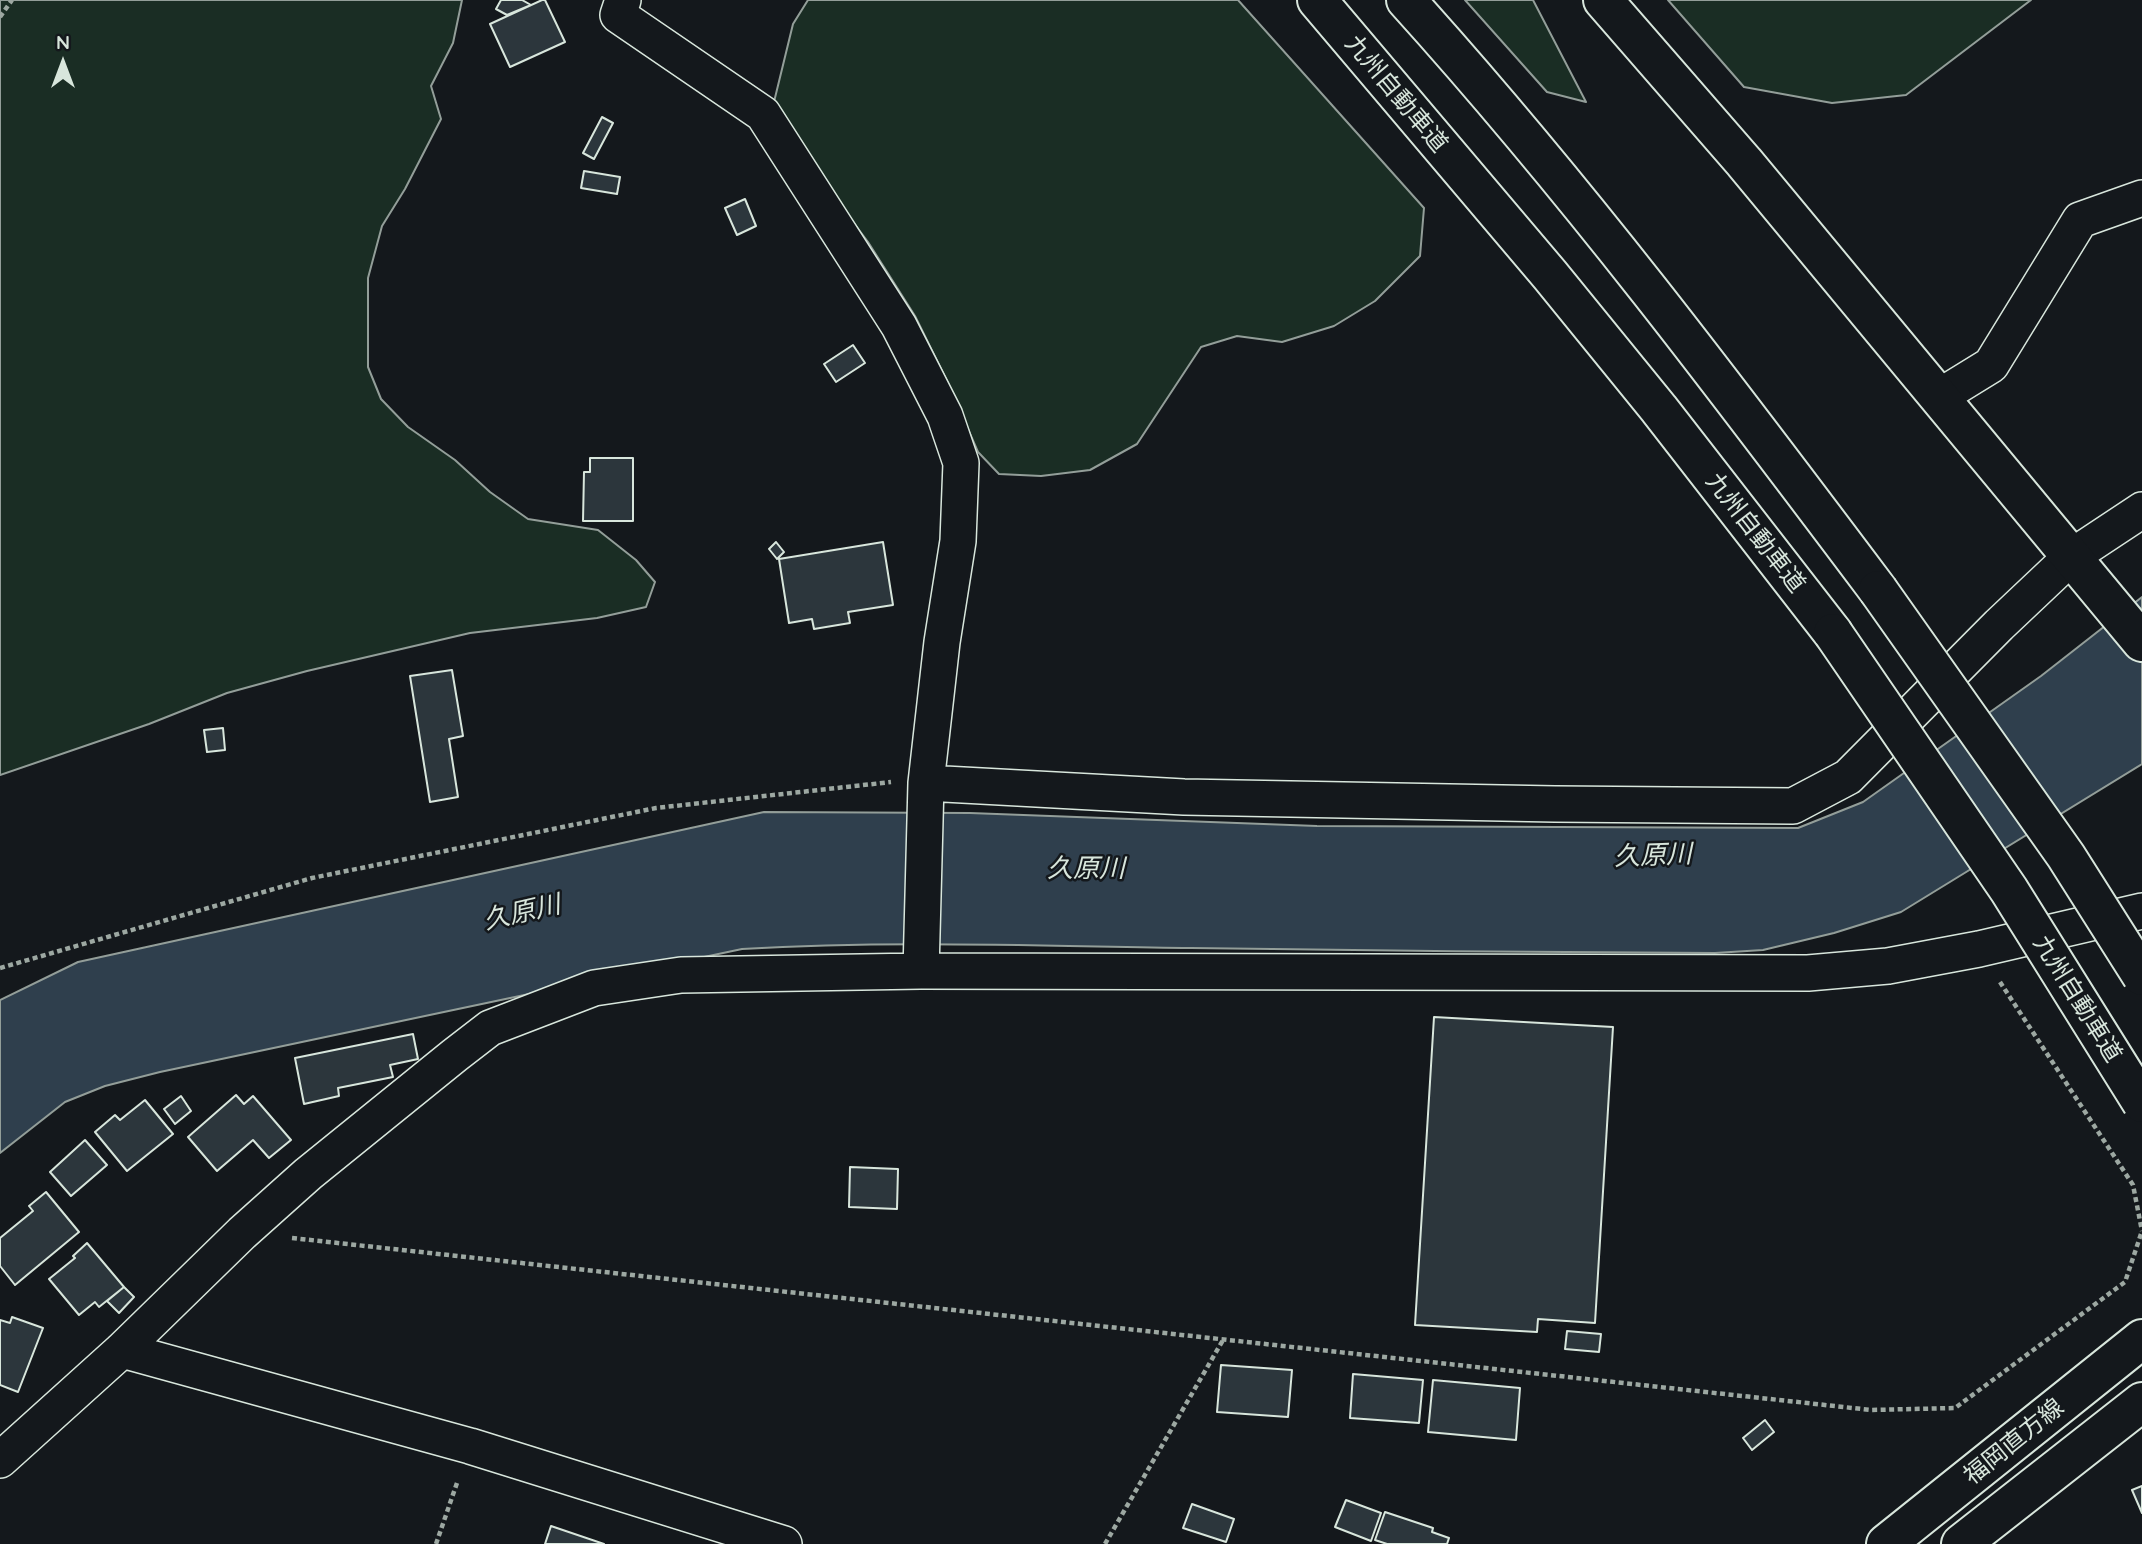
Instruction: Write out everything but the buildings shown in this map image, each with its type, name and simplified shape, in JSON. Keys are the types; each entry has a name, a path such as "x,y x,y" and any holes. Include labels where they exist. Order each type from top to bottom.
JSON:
{"main road":[{"name":"九州自動車道","path":"1317,0 1634,378 1833,633 2009,890 2142,1103"},
{"path":"1406,0 1473,74 1703,356 1878,590 2066,856 2142,976"},
{"path":"1603,0 1744,162 2142,642"},
{"name":"福岡直方線","path":"1886,1544 2142,1339"},
{"name":"福岡直方線","path":"1961,1544 2142,1402"}],"street":[{"path":"623,0 618,15 763,114 899,326 945,416 961,463 958,541 942,642 926,783 923,956"},
{"path":"1939,397 1991,365 2080,220 2142,198"},
{"path":"926,783 1184,797 1793,806 1848,777 1999,625 2071,557 2142,510"},
{"path":"0,1460 122,1350 242,1233 308,1174 455,1055 490,1028 594,988 681,975 923,956 1808,973 1888,966 1979,950 2142,911"},
{"path":"122,1350 470,1446 784,1544"}],"path":[{"path":"0,17 12,0"},
{"path":"0,968 312,878 656,808 879,781 926,783"},
{"path":"242,1233 1871,1410 1955,1408 2125,1282 2142,1231 2133,1185 1979,950"},
{"path":"1105,1544 1223,1340"},
{"path":"436,1544 470,1446"}],"green space":[{"path":"0,0 462,0 453,43 431,86 441,119 405,189 382,226 368,278 368,367 381,399 408,427 455,460 490,492 528,519 598,530 636,560 655,582 646,607 597,618 470,633 307,671 227,693 149,724 0,775"},
{"path":"808,0 1238,0 1424,208 1420,256 1375,301 1334,326 1282,342 1237,336 1201,347 1137,444 1090,470 1041,476 999,474 978,452 915,316 868,242 800,151 773,106 793,24"},
{"path":"1465,0 1533,0 1586,102 1547,92"},
{"path":"1668,0 2031,0 1906,95 1832,103 1744,87"}],"water":[{"name":"久原川","path":"2142,597 2142,764 1901,912 1834,933 1763,950 1715,953 966,944 742,949 160,1072 105,1086 65,1102 0,1153 0,1000 78,962 764,812 970,813 1317,826 1798,828 1863,802 2041,676"}]}
